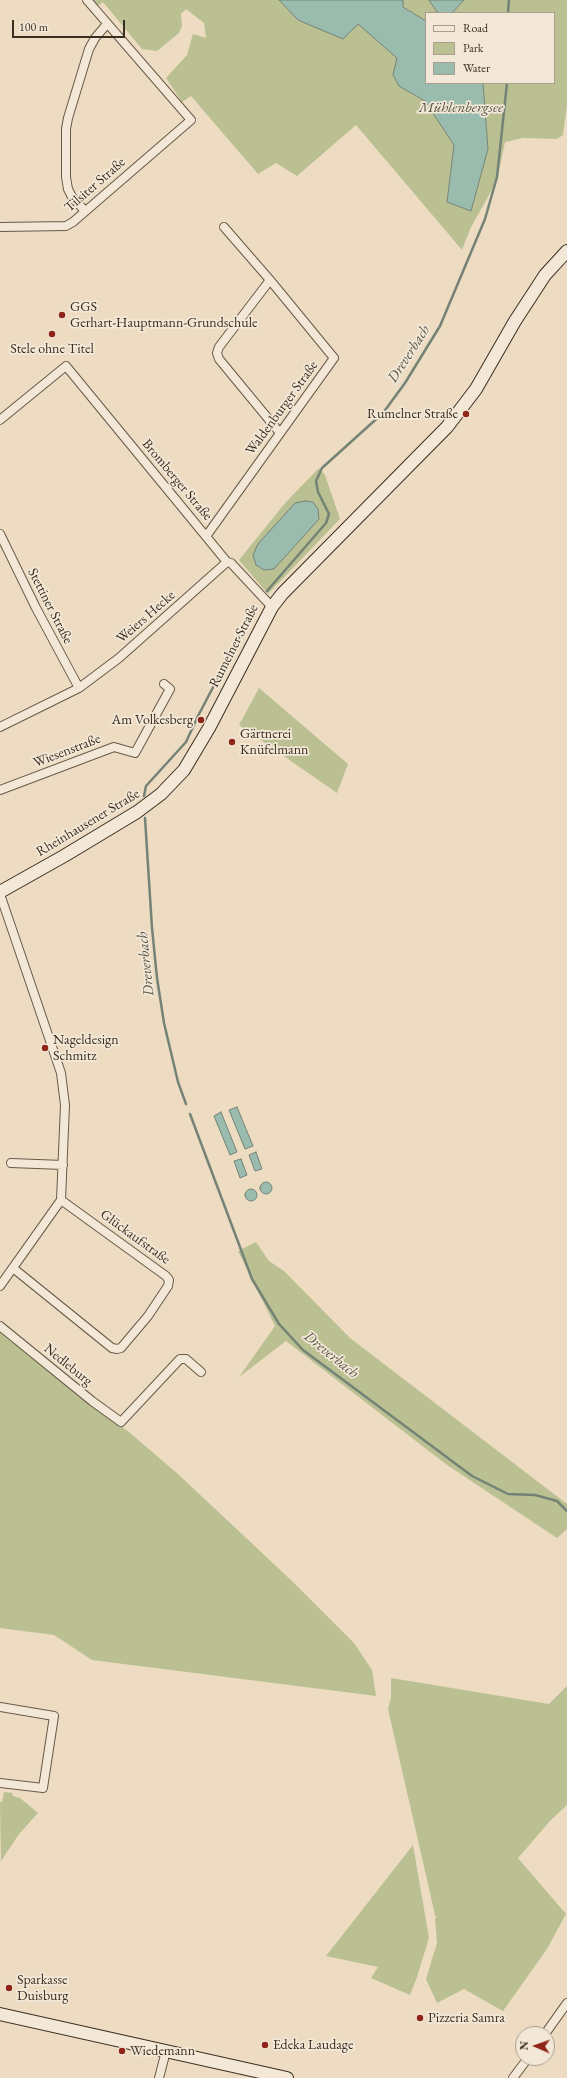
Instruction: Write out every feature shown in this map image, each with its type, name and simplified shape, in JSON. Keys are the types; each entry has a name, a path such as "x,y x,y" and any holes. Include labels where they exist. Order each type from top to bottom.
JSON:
{"street":[{"path":"85,211 72,197 68,189 66,177 66,129 89,49 95,38 107,24 87,0"},
{"name":"Tilsiter Straße","path":"0,227 66,226 191,120 107,24"},
{"name":"Waldenburger Straße","path":"206,535 334,358 224,227"},
{"name":"Rumelner Straße","path":"184,770 209,728 272,607 282,594 447,427 476,389 515,321 544,275 567,251"},
{"path":"270,280 219,347 217,353 219,359 280,432"},
{"name":"Bromberger Straße","path":"0,420 66,366 227,562 231,563 272,607"},
{"name":"Stettiner Straße","path":"0,534 36,608 79,688"},
{"name":"Weiers Hecke","path":"0,727 79,688 119,658 227,562"},
{"name":"Wiesenstraße","path":"0,790 114,747 135,753 170,689 164,684"},
{"name":"Rheinhausener Straße","path":"0,893 137,812 161,794 184,770"},
{"path":"0,893 61,1073 65,1105 61,1200 0,1286"},
{"path":"11,1164 63,1165"},
{"name":"Glückaufstraße","path":"13,1268 112,1348 121,1348 148,1316 168,1286 169,1280 166,1276 61,1200"},
{"name":"Nedleburg","path":"0,1326 92,1401 121,1422 180,1358 186,1359 201,1372"},
{"path":"0,1707 54,1716 43,1788 0,1783"},
{"path":"551,2026 567,2003"},
{"path":"0,2014 287,2078"},
{"path":"159,2078 166,2051"},
{"path":"514,2078 522,2066"}],"green space":[{"path":"90,0 279,0 298,20 358,24 398,58 393,75 399,86 425,101 454,145 447,202 471,211 488,149 483,84 555,84 555,12 453,12 464,0 567,0 567,105 563,135 557,139 523,138 505,142 497,181 471,227 462,250 356,125 297,176 276,163 258,174 191,96 182,102 166,78 187,55 193,34 206,38 204,23 186,9 181,14 182,26 179,33 157,51 142,49 103,2 96,7"},
{"path":"403,0 429,0 437,12 425,12 425,20 403,7"},
{"path":"319,468 325,475 340,519 268,594 239,560 286,502"},
{"path":"259,688 348,764 337,793 239,725"},
{"path":"256,1242 269,1261 284,1271 350,1338 567,1504 567,1529 557,1538 447,1465 286,1341 239,1377 275,1326 238,1251"},
{"path":"0,1330 82,1399 129,1432 178,1474 293,1582 354,1643 372,1670 376,1696 92,1660 54,1635 0,1628"},
{"path":"391,1678 549,1704 567,1686 567,1805 550,1821 518,1858 566,1914 547,1949 503,2011 464,1989 437,2003 426,1979 437,1943 435,1918 437,1917 435,1915 388,1709 391,1698"},
{"path":"4,1792 12,1793 13,1796 19,1797 38,1813 19,1834 1,1861 0,1802 2,1802"},
{"path":"413,1845 429,1938 410,1995 371,1978 378,1967 326,1956"}],"water":[{"name":"Mühlenbergsee","path":"279,0 403,0 403,7 425,20 425,84 483,84 488,149 471,211 447,202 454,145 425,101 399,86 393,75 397,58 358,24 343,39 298,20"},
{"path":"429,0 464,0 453,12 437,12"},
{"path":"305,501 313,502 318,509 319,519 274,569 264,570 256,565 253,555 258,544 295,503"},
{"path":"237,1107 253,1146 245,1149 229,1110"},
{"path":"221,1112 237,1152 230,1155 214,1116"},
{"path":"256,1152 262,1169 255,1171 249,1155"},
{"path":"241,1159 247,1175 240,1178 234,1161"},
{"path":"264,1182 268,1182 272,1188 268,1194 264,1194 260,1190 260,1186"},
{"path":"249,1189 253,1189 257,1195 253,1201 249,1201 245,1197 245,1193"}],"waterway":[{"name":"Dreverbach","path":"508,12 509,0"},
{"name":"Dreverbach","path":"267,591 326,523 329,514 318,492 316,481 322,468 383,413 405,383 440,326 485,219 497,177 507,84"},
{"name":"Dreverbach","path":"144,796 146,786 186,742 254,609"},
{"name":"Dreverbach","path":"145,818 152,928 157,978 164,1023 178,1082 186,1104"},
{"name":"Dreverbach","path":"190,1114 252,1279 279,1324 303,1350 472,1476 508,1494 535,1495 557,1501 567,1511"}],"place":[{"name":"GGS Gerhart-Hauptmann-Grundschule","path":"62,315"},
{"name":"Stele ohne Titel","path":"52,334"},
{"name":"Rumelner Straße","path":"466,414"},
{"name":"Am Volkesberg","path":"201,720"},
{"name":"Gärtnerei Knüfelmann","path":"232,742"},
{"name":"Nageldesign Schmitz","path":"45,1048"},
{"name":"Sparkasse Duisburg","path":"9,1988"},
{"name":"Pizzeria Samra","path":"420,2018"},
{"name":"Edeka Laudage","path":"265,2045"},
{"name":"Wiedemann","path":"122,2051"}]}
